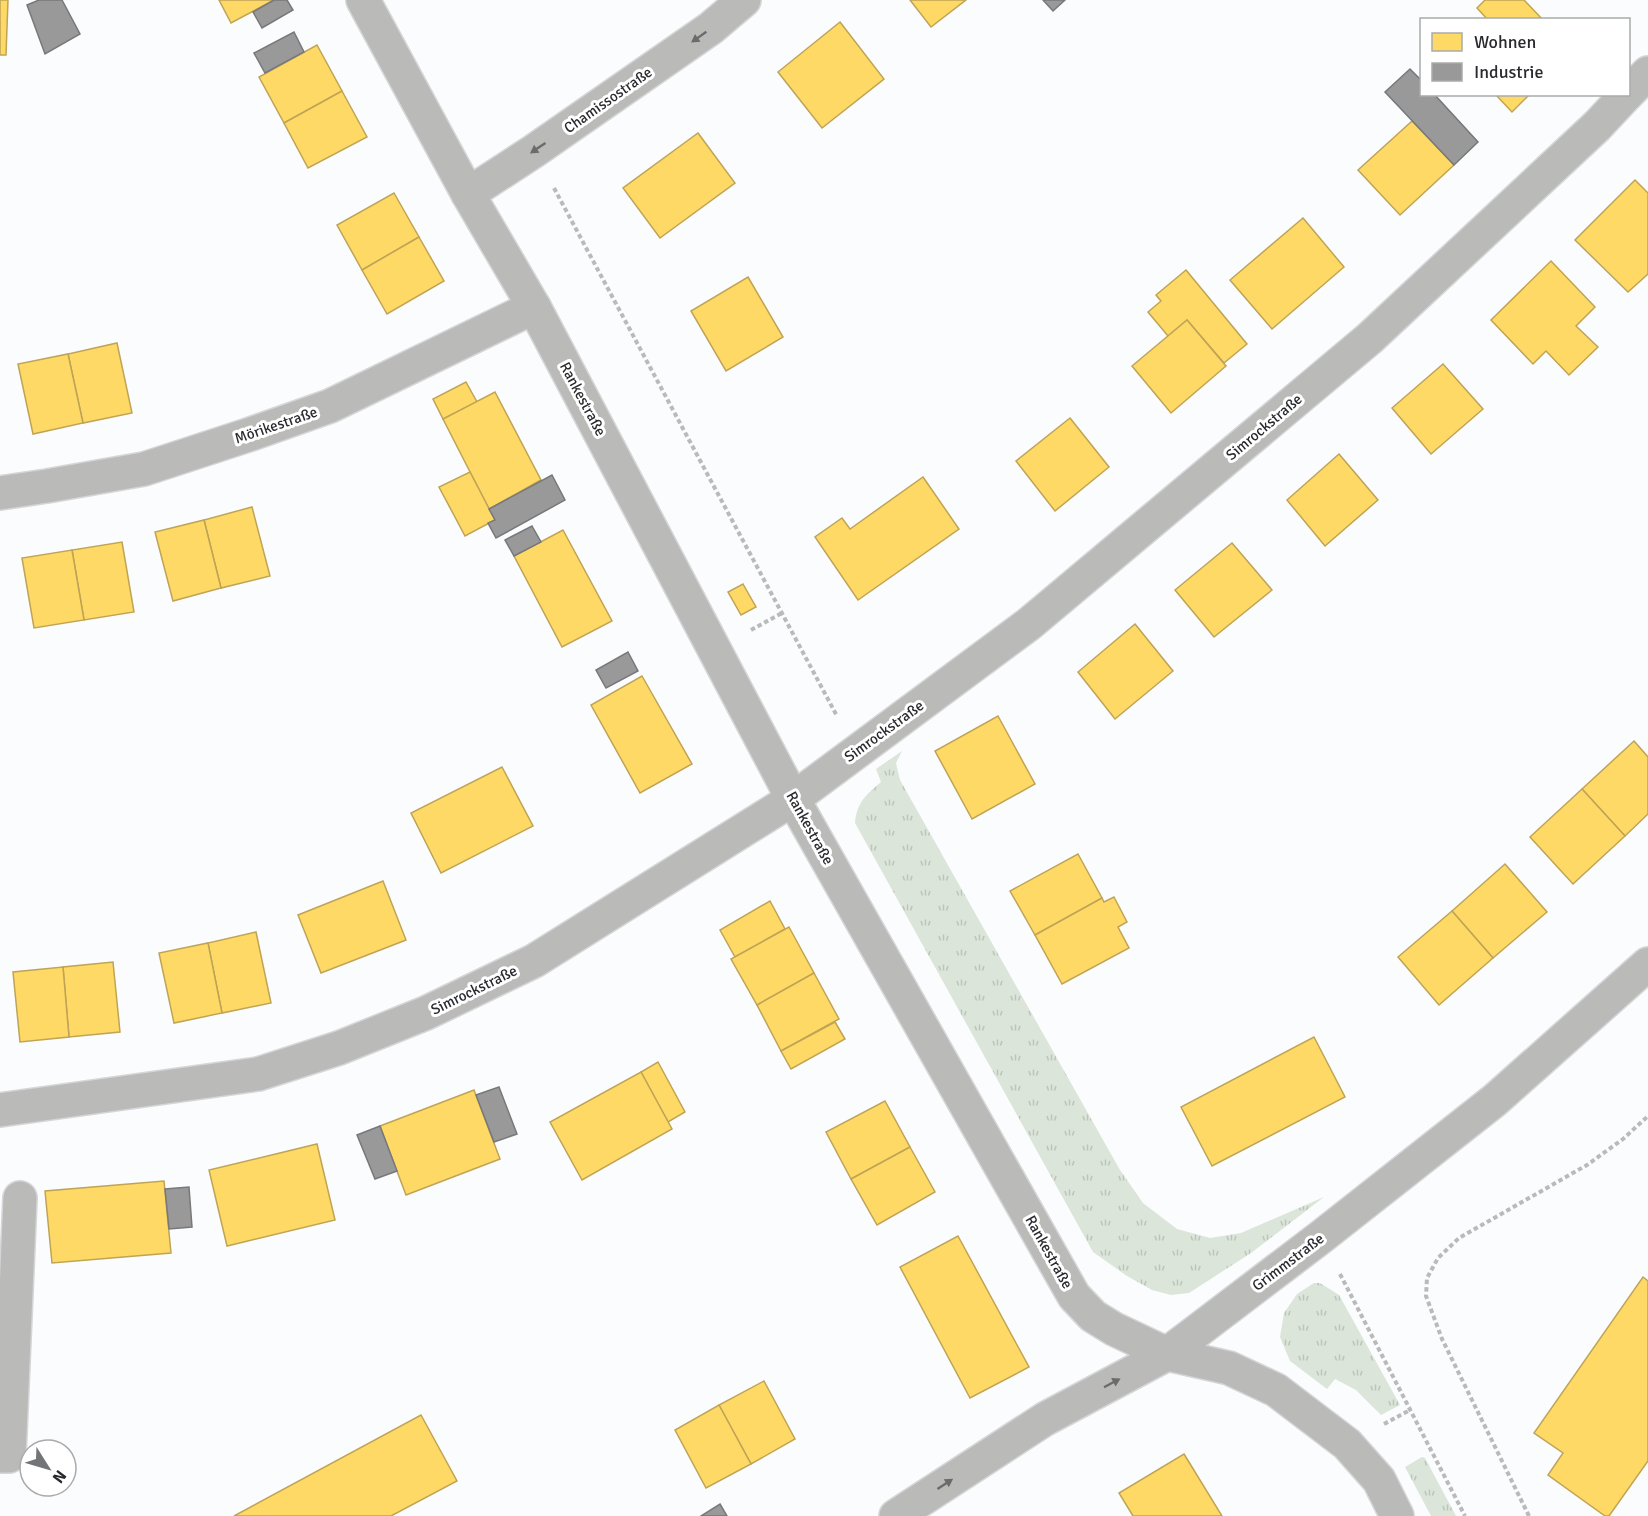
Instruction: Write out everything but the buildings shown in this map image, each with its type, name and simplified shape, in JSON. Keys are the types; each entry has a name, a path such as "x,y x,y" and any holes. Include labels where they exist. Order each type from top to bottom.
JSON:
{"street":[{"name":"Rankestraße","path":"363,0 468,194 534,307 793,799 1074,1296 1100,1321 1167,1354 1229,1368 1276,1390 1347,1444 1379,1480 1397,1516"},
{"name":"Chamissostraße","path":"468,194 711,28 744,0"},
{"name":"Simrockstraße","path":"1630,92 1648,73"},
{"name":"Simrockstraße","path":"0,1110 258,1074 339,1048 426,1013 534,961 793,799 1029,624 1370,338 1626,96"},
{"name":"Mörikestraße","path":"0,493 144,469 248,435 330,406 534,307"},
{"name":"Grimmstraße","path":"896,1516 1045,1419 1167,1354 1495,1100 1648,964"},
{"path":"0,1456 9,1456 20,1198"}],"path":[{"path":"534,151 856,752"},
{"path":"1529,1516 1442,1339 1426,1296 1427,1278 1438,1258 1459,1238 1587,1165 1623,1139 1648,1116"},
{"path":"1321,1237 1465,1516"}],"green space":[{"path":"902,751 896,763 900,780 1120,1170 1143,1203 1177,1229 1210,1238 1241,1233 1324,1197 1251,1253 1189,1293 1171,1295 1152,1290 1093,1252 855,823 863,800 881,782 876,769"},
{"path":"1314,1283 1320,1283 1339,1295 1400,1405 1381,1415 1356,1390 1335,1379 1327,1389 1290,1361 1280,1337 1284,1313 1297,1294"},
{"path":"1422,1457 1425,1458 1456,1516 1431,1516 1405,1467"}]}
